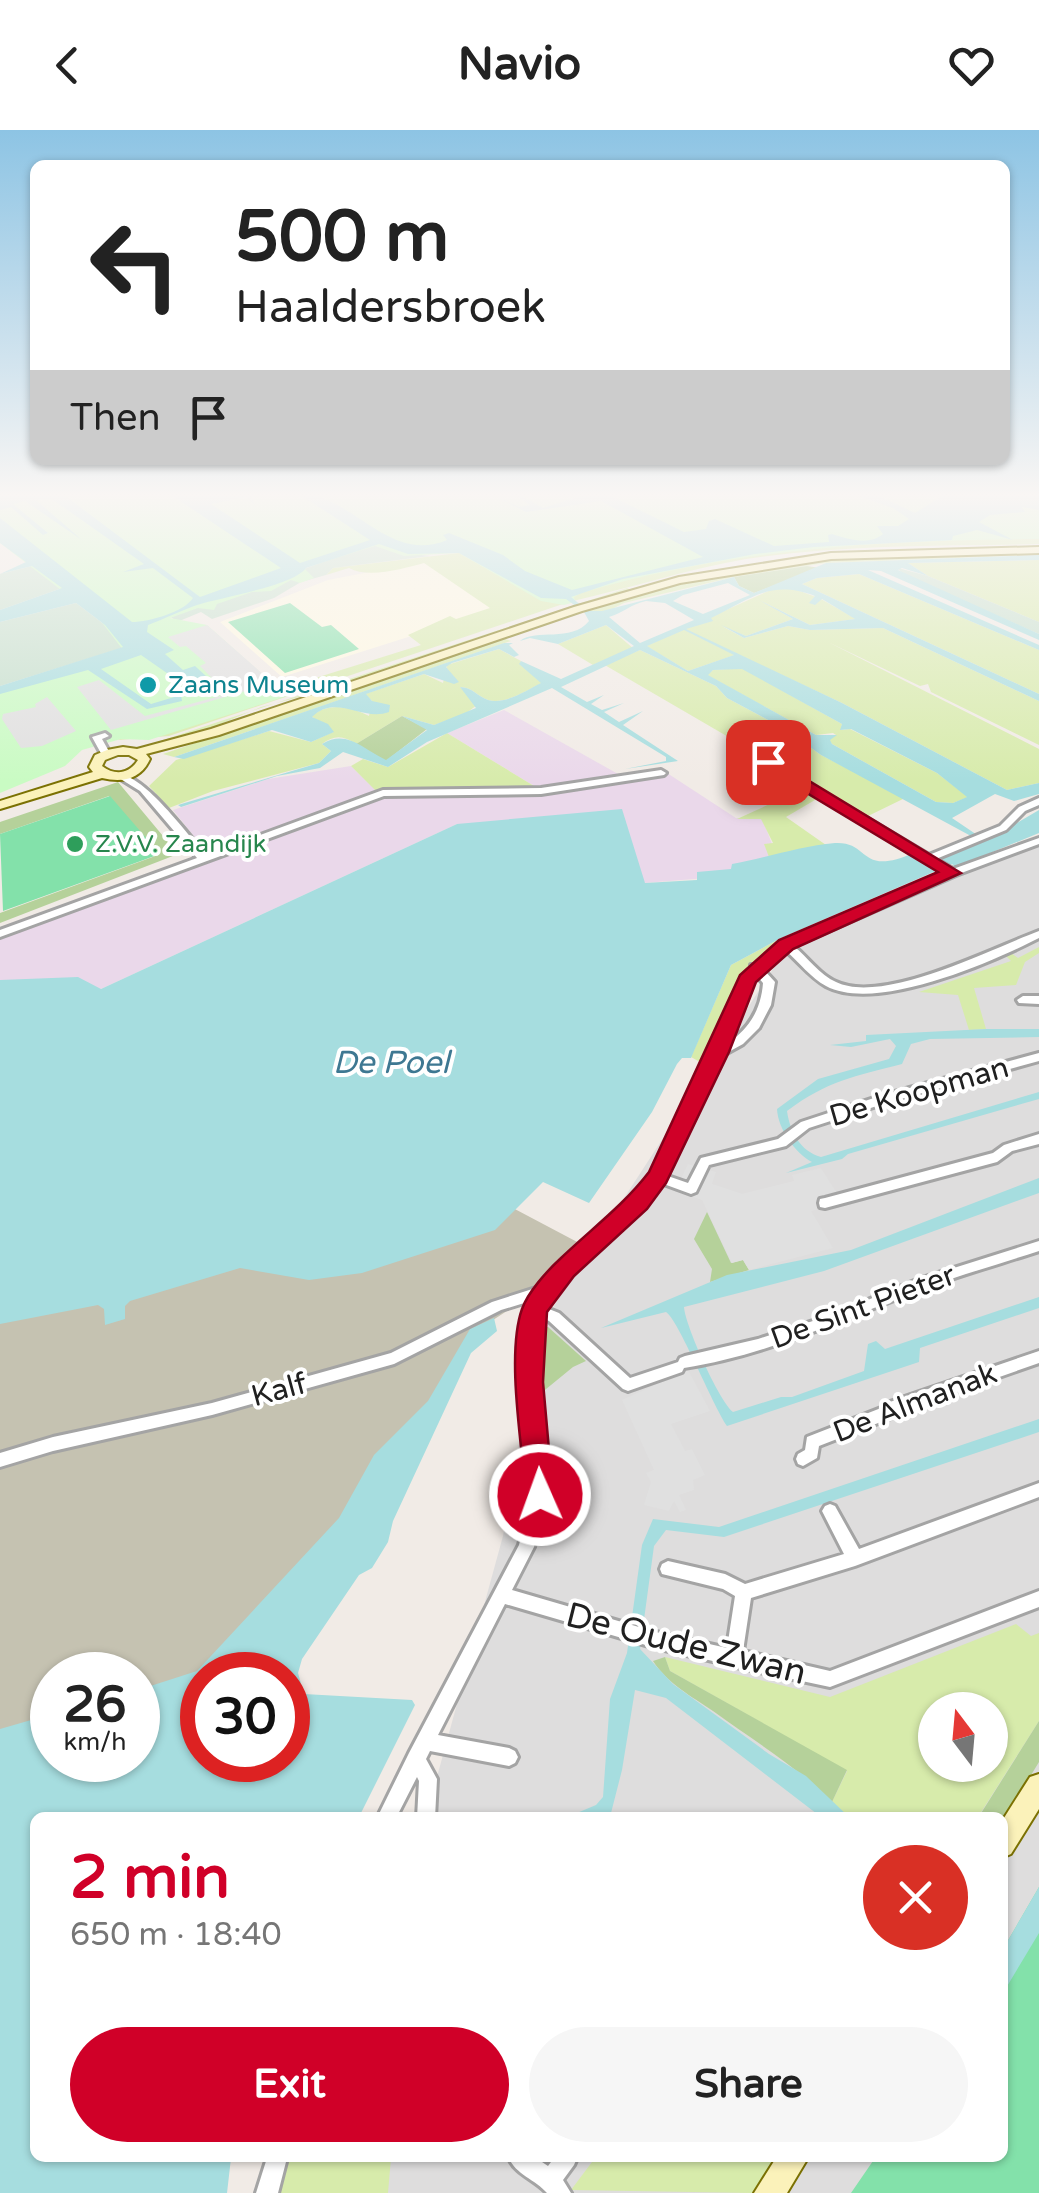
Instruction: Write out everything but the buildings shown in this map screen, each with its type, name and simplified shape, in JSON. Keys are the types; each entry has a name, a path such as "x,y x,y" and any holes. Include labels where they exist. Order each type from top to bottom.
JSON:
{"main road":[{"path":"0,806 98,770 135,765 186,741 649,589"},
{"path":"98,770 106,755 119,751 135,765"},
{"path":"1008,1835 1039,1786"},
{"path":"769,2193 790,2162"}],"street":[{"path":"101,736 106,755"},
{"path":"733,742 951,872"},
{"path":"135,765 142,789 203,858"},
{"path":"0,934 383,793 542,792 661,772"},
{"path":"933,859 1003,828 1022,809 1039,802"},
{"name":"Kalf","path":"389,1812 526,1547 540,1495 530,1382 530,1330 535,1309 547,1290 638,1203 658,1177 755,968 786,945 951,872 1039,841"},
{"path":"786,945 833,986 894,988 1012,949 1039,934"},
{"name":"Kalf","path":"718,1052 742,1038 764,1012 768,982 755,968"},
{"path":"1024,1000 1039,1000"},
{"name":"De Koopman","path":"658,1177 691,1189 706,1162 884,1099 1039,1057"},
{"path":"824,1203 997,1157 1008,1148 1039,1139"},
{"name":"De Sint Pieter","path":"535,1309 554,1317 628,1385 681,1365 836,1319 848,1310 1039,1246"},
{"name":"Kalf","path":"0,1460 394,1358 497,1306 547,1290"},
{"name":"De Almanak","path":"803,1459 812,1453 812,1442 886,1414 889,1408 1039,1356"},
{"path":"668,1569 725,1582 744,1592 855,1558 1039,1490"},
{"path":"830,1511 855,1558"},
{"path":"733,1660 744,1592"},
{"name":"De Oude Zwan","path":"502,1595 733,1660 830,1679 1039,1600"},
{"path":"425,1741 509,1758"},
{"path":"415,1759 428,1779 426,1812"},
{"path":"267,2193 276,2162"},
{"path":"524,2162 555,2186 565,2162"}],"shaded area":[{"path":"304,589 490,589 512,604 282,677 220,622"},
{"path":"207,625 273,683 111,730 77,687 99,680 145,716 228,694 200,666 206,663 168,637"},
{"path":"47,697 76,731 42,746 21,748 2,719 3,714 36,707"},
{"path":"504,710 627,779 667,773 736,818 762,818 783,872 644,883 457,824 101,989 0,980 0,938 213,860 173,810 268,779 351,766 381,795 539,789 447,733"},
{"path":"1039,837 1039,2193 325,2193 333,2162 1008,2162 1008,1812 427,1812 503,1536 539,1329 784,952"},
{"path":"688,1164 716,1172 712,1184 742,1194 794,1181 792,1175 821,1168 843,1203 811,1211 833,1248 749,1270 743,1260 732,1263 702,1200 675,1191"},
{"path":"511,1207 581,1244 513,1307 493,1320 344,1523 223,1652 180,1652 180,1681 160,1686 160,1652 30,1652 30,1725 0,1734 0,1311"},
{"path":"688,1370 710,1411 671,1424 685,1451 692,1449 705,1475 693,1480 694,1490 679,1495 686,1510 680,1512 674,1501 669,1511 644,1505 651,1482 646,1473 654,1470 622,1400"}],"green space":[{"path":"0,589 58,589 0,610"},
{"path":"60,589 274,589 217,604 214,610 198,608 170,618 207,625 287,696 149,740 121,739 82,750 65,766 0,793 0,692 127,655 100,620"},
{"path":"248,589 289,589 212,619 201,612 177,622 171,617"},
{"path":"463,589 536,589 569,602 169,736 117,740 421,645 408,635 450,616 456,619 490,608"},
{"path":"521,589 595,589 581,593 574,597 575,602 564,605 541,601"},
{"path":"589,589 619,589 573,601 573,594"},
{"path":"623,589 631,590 353,683 275,703"},
{"path":"663,589 682,589 624,603 608,611 588,611"},
{"path":"772,589 795,589 816,597 810,602 821,599 856,619 810,625 761,601 793,619 746,636 722,626 744,638 788,626 810,630 883,628 1039,701 1039,745 931,692 928,684 920,686 828,642 1039,749 1039,783 1007,790 842,703 724,648 735,655 688,671 646,646"},
{"path":"813,589 895,589 1039,650 1039,694"},
{"path":"937,589 960,589 1039,622 1039,634"},
{"path":"960,589 1039,589 1039,622"},
{"path":"76,603 105,625 122,648 0,686 0,622"},
{"path":"290,603 322,627 331,625 359,649 285,673 228,622"},
{"path":"606,625 634,649 593,665 558,644"},
{"path":"503,638 511,641 174,757 163,754"},
{"path":"499,649 521,661 542,683 495,701 460,687 477,705 465,714 434,725 402,716 356,744 339,737 326,741 322,744 331,751 319,763 213,791 169,808 149,786 176,760 269,731 311,742 333,732 311,716 318,712 340,707 369,716 372,701 365,694 424,674 443,683 447,665"},
{"path":"640,650 716,686 727,698 785,729 821,755 905,798 866,817 603,664"},
{"path":"742,668 842,724 841,730 850,729 937,773 968,797 953,803 936,802 832,744 829,740 836,735 833,733 816,735 707,675 713,670"},
{"path":"251,711 204,731 154,746 154,743"},
{"path":"402,716 427,729 386,761 356,744"},
{"path":"447,733 539,789 376,791 351,766 363,759 388,767"},
{"path":"118,782 178,854 0,923 0,913 158,855 109,796 0,834 0,822"},
{"path":"805,788 820,797 786,817 826,845 769,857 764,844 773,843 761,819 737,819"},
{"name":"Z.V.V. Zaandijk","path":"110,796 160,854 3,911 0,834"},
{"path":"781,938 757,961 734,995 707,1066 691,1057 731,965"},
{"path":"1039,947 1039,953 1025,962 1016,985 974,988 986,1029 969,1030 958,995 919,992 1011,961 1006,956 1011,953 1018,958"},
{"path":"707,1212 731,1263 743,1260 749,1270 710,1282 712,1269 694,1239"},
{"path":"542,1327 548,1327 586,1361 540,1394 537,1361"},
{"path":"1016,1624 1031,1636 1039,1633 1039,1721 1008,1770 1008,1692 918,1692 918,1782 1000,1782 981,1812 843,1812 832,1802 847,1771 670,1671 665,1657 830,1697"},
{"path":"665,1657 670,1671 847,1770 832,1802 790,1765 673,1683 653,1661"},
{"path":"1039,1721 1039,1762 1008,1812 982,1812 1001,1782 1008,1782 1008,1770"},
{"path":"1039,1887 1039,2193 851,2193 872,2162 1008,2162 1008,1940"},
{"path":"288,2162 391,2162 388,2193 279,2193"},
{"path":"592,2162 774,2162 752,2193 571,2190"}],"water":[{"name":"De Poel","path":"58,589 90,589 132,622 166,615 193,598 181,589 190,589 200,597 222,589 259,589 197,605 148,625 147,632 174,650 165,654 183,670 195,666 219,688 197,694 141,655 101,669 151,704 181,695 182,701 147,709 88,670 0,694 0,686 123,647 105,625 76,603 0,622 0,610"},
{"name":"De Poel","path":"525,589 593,589 571,597 588,611 602,611 686,589 704,589 673,601 703,614 750,595 740,589 754,593 763,589 813,589 1039,694 1039,701 883,628 810,630 788,626 744,638 721,625 746,636 793,619 759,600 810,625 855,619 822,599 815,605 809,603 815,596 799,591 773,590 761,594 711,618 713,621 686,629 842,703 1007,790 1039,783 1039,794 1014,801 995,794 952,818 986,841 1039,810 1039,833 956,867 952,864 781,938 731,965 691,1058 682,1058 677,1064 652,1112 589,1203 543,1182 495,1230 362,1273 309,1280 240,1268 130,1301 125,1306 125,1319 105,1325 104,1309 98,1305 0,1324 0,980 78,977 101,989 457,824 622,809 645,883 697,880 697,872 731,869 732,864 835,843 855,847 874,860 897,859 916,852 933,862 982,842 821,755 785,729 727,698 716,686 640,650 561,687 587,702 604,695 591,704 602,710 624,703 604,712 619,722 643,711 623,725 678,761 625,769 666,761 666,757 552,688 427,742 388,767 343,752 320,768 277,776 178,805 319,763 331,751 322,744 331,740 354,742 386,760 427,730 402,716 434,725 476,708 460,687 488,700 501,700 541,683 519,664 521,661 561,679 634,646 606,625 558,644 530,638 520,641 535,635 573,632 589,621 584,612 566,599 541,598","holes":["646,601 665,603 694,620 640,643 609,617","684,630 734,655 688,671 647,646","742,669 842,724 840,730 851,729 937,773 967,797 953,803 936,802 832,744 830,740 837,735 816,735 708,675 713,670"]},
{"name":"De Poel","path":"895,589 912,589 1039,645 1039,650"},
{"name":"De Poel","path":"923,589 940,589 1039,634 1039,640"},
{"path":"504,643 513,643 509,645 519,655 514,657 499,649 452,663 446,667 459,682 454,684 424,674 366,694 372,701 390,705 389,712 321,710 312,717 328,724 334,732 311,742 272,730 184,759 174,757"},
{"path":"1039,1029 1039,1037 930,1039 911,1044 902,1064 829,1086 787,1111 794,1133 807,1150 821,1157 1039,1092 1039,1099 786,1173 812,1162 788,1140 777,1109 818,1079 889,1059 896,1046 890,1039 851,1047 830,1045 866,1041 866,1035"},
{"path":"1039,1178 1039,1193 824,1271 684,1307 704,1362 733,1412 792,1397 864,1371 868,1344 876,1341 885,1349 1039,1297 1039,1308 920,1348 919,1362 727,1426 666,1312 601,1328 727,1275 851,1250"},
{"path":"494,1318 497,1331 471,1353 393,1521 388,1542 372,1568 359,1575 307,1652 215,1652 339,1518 374,1455 428,1401 470,1329"},
{"path":"1039,1419 1039,1432 724,1537 666,1530 654,1546 640,1649 673,1684 806,1776 844,1812 814,1812 666,1698 635,1690 611,1812 579,1812 596,1805 603,1797 610,1699 627,1653 642,1545 653,1519 719,1527"},
{"path":"180,1676 180,1782 310,1782 310,1694 412,1700 415,1705 362,1812 30,1812 30,2162 231,2162 227,2193 0,2193 0,1729 30,1720 30,1782 160,1782 160,1683"},
{"path":"1039,1887 1039,1933 1008,1985 1008,1940"}],"place":[{"name":"Zaans Museum","path":"148,685"},
{"name":"Z.V.V. Zaandijk","path":"75,844"}],"route":[{"path":"540,1495 530,1382 530,1330 535,1309 565,1269 638,1203 658,1177 755,968 786,945 952,873 768,762"}]}
